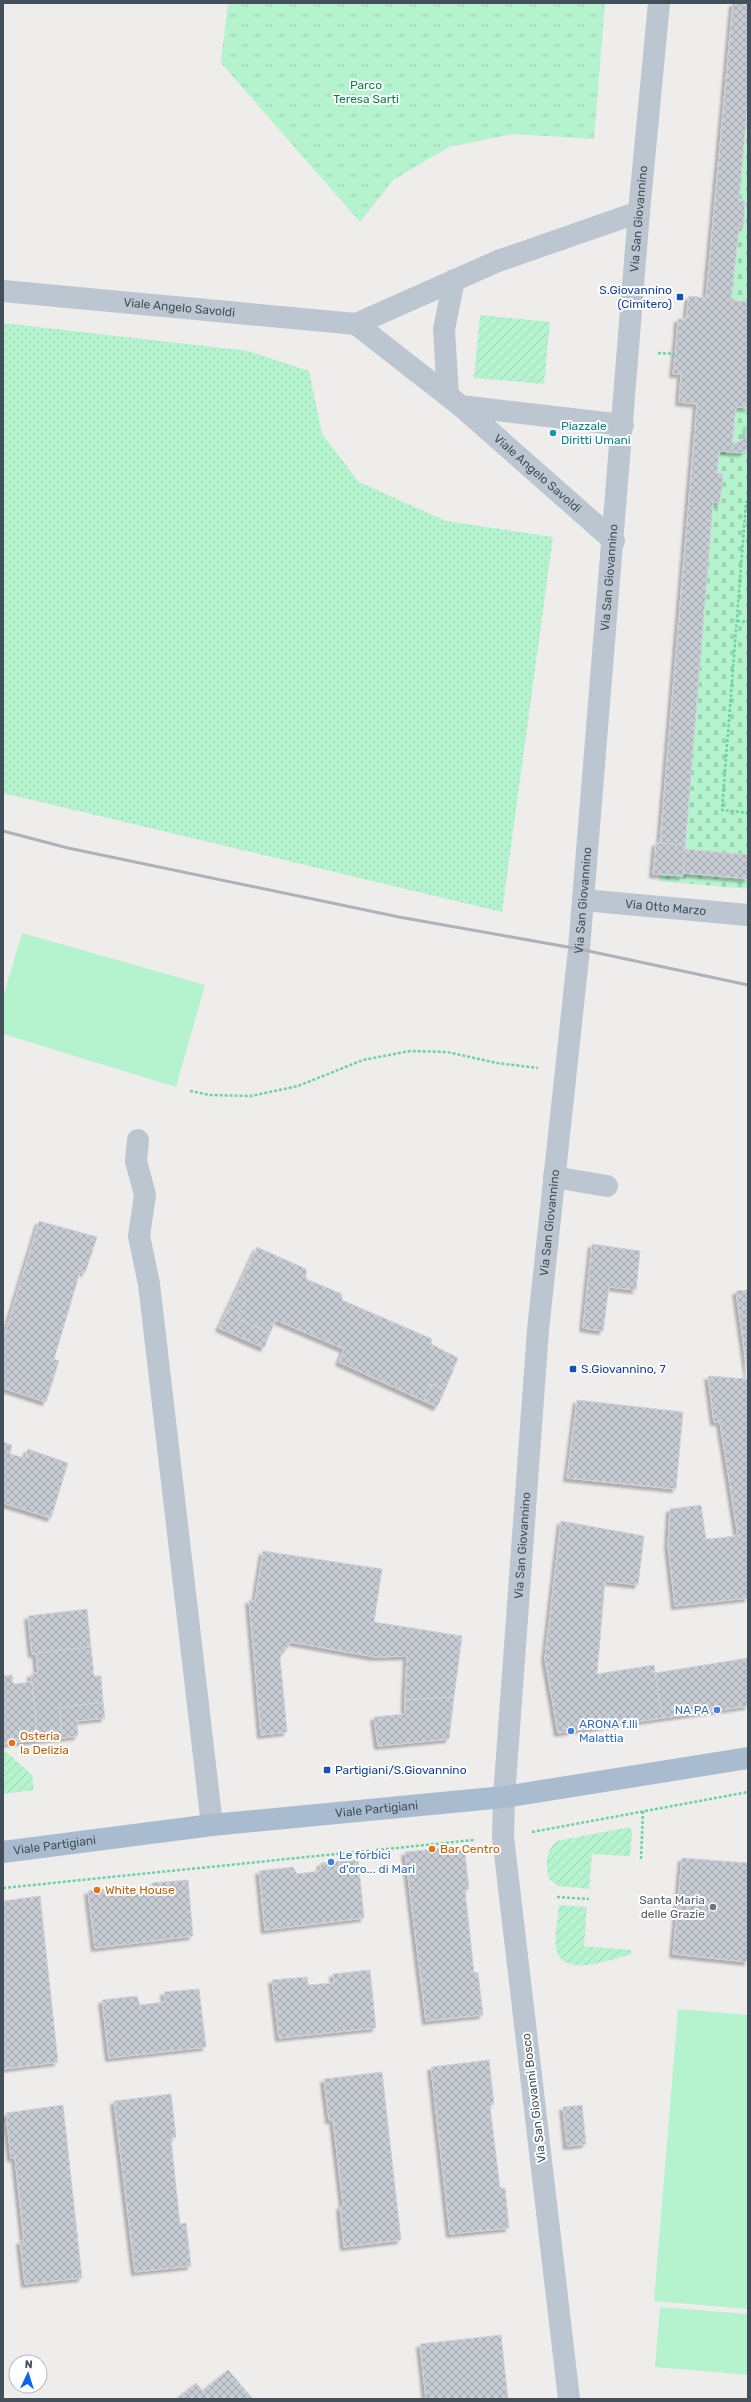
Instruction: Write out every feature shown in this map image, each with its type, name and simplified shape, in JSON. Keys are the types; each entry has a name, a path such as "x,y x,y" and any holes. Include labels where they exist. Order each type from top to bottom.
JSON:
{"main road":[{"name":"Viale Partigiani","path":"3,1852 212,1825 504,1797 748,1758"}],"street":[{"name":"Via San Giovannino","path":"504,1797 538,1330 583,900 614,541 639,212 659,3"},
{"name":"Viale Angelo Savoldi","path":"3,291 356,324 498,260 639,212"},
{"path":"454,280 444,329 455,401 623,425"},
{"name":"Viale Angelo Savoldi","path":"356,324 455,401 614,541"},
{"name":"Via Otto Marzo","path":"583,900 748,915"},
{"path":"138,1140 136,1161 145,1195 139,1236 149,1284 212,1825"},
{"path":"554,1177 607,1186"},
{"name":"Via San Giovanni Bosco","path":"504,1797 503,1837 569,2399"}],"path":[{"path":"748,501 746,502 722,810 748,813"},
{"path":"736,621 748,622"},
{"path":"190,1091 210,1095 251,1096 298,1086 363,1060 410,1051 447,1052 497,1063 566,1071"},
{"path":"3,1888 503,1837 748,1792"},
{"path":"641,1859 643,1811"},
{"path":"557,1897 589,1900"}],"green space":[{"name":"Parco Teresa Sarti","path":"228,3 605,3 594,139 513,134 449,147 393,180 360,222 221,63"},
{"path":"733,3 748,3 748,889 659,881"},
{"path":"480,315 550,322 544,384 474,378"},
{"path":"3,323 248,351 309,371 322,434 359,482 446,521 553,537 502,912 3,793"},
{"path":"22,933 205,985 176,1087 3,1034 3,997"},
{"path":"3,1749 32,1775 34,1790 3,1794"},
{"path":"630,1827 632,1833 630,1856 592,1854 589,1889 558,1886 549,1879 547,1858 550,1849 557,1841"},
{"path":"559,1905 587,1907 584,1946 631,1950 632,1954 588,1965 567,1963 560,1958 556,1948"},
{"path":"678,2009 748,2015 748,2309 654,2301"},
{"path":"660,2307 748,2314 748,2375 655,2367"}],"building":[{"path":"733,3 748,3 748,99 739,200 745,201 743,228 739,228 731,300 748,302 748,408 736,407 732,445 746,438 748,423 748,448 742,453 719,451 717,473 723,474 720,503 713,502 685,849 748,855 748,879 683,873 683,876 653,874 656,843 660,843 697,404 679,402 681,374 673,374 678,319 686,319 689,296 706,298"},
{"path":"656,843 685,845 683,876 653,874"},
{"path":"39,1221 97,1237 85,1273 80,1272 54,1359 59,1361 46,1402 3,1388 3,1340"},
{"path":"592,1244 640,1251 636,1290 609,1287 603,1331 583,1328"},
{"path":"257,1247 306,1269 306,1279 342,1294 342,1300 432,1339 431,1344 458,1358 445,1390 431,1384 424,1401 339,1362 344,1349 276,1320 270,1333 237,1319 246,1298 236,1292"},
{"path":"748,1290 748,1376 736,1291"},
{"path":"236,1292 246,1298 237,1319 270,1333 264,1348 219,1328"},
{"path":"708,1376 748,1379 748,1598 675,1606 668,1545 670,1509 701,1505 706,1539 738,1536 720,1422 714,1422"},
{"path":"431,1384 445,1390 437,1407 424,1401"},
{"path":"577,1400 683,1412 676,1489 567,1478"},
{"path":"3,1442 12,1445 10,1454 25,1458 28,1449 68,1463 51,1518 3,1503"},
{"path":"561,1521 644,1536 638,1585 605,1581 597,1674 654,1665 662,1718 558,1733 545,1658"},
{"path":"263,1551 382,1569 374,1622 462,1636 454,1697 405,1700 407,1656 375,1657 291,1642 280,1657 287,1732 261,1735 249,1600 255,1601"},
{"path":"87,1609 91,1647 32,1654 28,1616"},
{"path":"91,1647 94,1676 101,1676 103,1702 60,1708 62,1738 38,1740 31,1674 38,1673 36,1653"},
{"path":"748,1658 748,1706 662,1718 655,1673"},
{"path":"12,1675 13,1684 32,1682 38,1740 3,1744 3,1676"},
{"path":"454,1697 449,1739 378,1746 374,1717 405,1714 405,1700"},
{"path":"103,1702 105,1718 77,1721 78,1736 62,1738 60,1708"},
{"path":"464,1846 469,1889 465,1890 474,1972 478,1973 483,2015 426,2021 405,1852"},
{"name":"Santa Maria delle Grazie","path":"682,1858 748,1863 748,1962 673,1954"},
{"path":"358,1859 364,1918 265,1930 259,1871 293,1867 297,1874 320,1871 321,1863"},
{"path":"188,1880 193,1936 95,1948 88,1891 123,1887 126,1895 152,1892 152,1883"},
{"path":"40,1896 58,2062 3,2069 3,1901"},
{"path":"370,1970 376,2028 279,2038 272,1980 307,1977 308,1985 334,1983 333,1974"},
{"path":"199,1989 206,2047 109,2058 102,2000 137,1996 140,2005 165,2002 164,1992"},
{"path":"489,2060 494,2104 490,2106 500,2188 505,2188 509,2228 450,2234 431,2067"},
{"path":"382,2072 401,2240 344,2247 340,2207 343,2204 333,2120 329,2120 324,2079"},
{"path":"171,2094 176,2137 171,2139 180,2224 186,2223 191,2266 135,2272 114,2101"},
{"path":"63,2105 82,2278 25,2284 20,2241 24,2240 15,2158 11,2158 6,2113"},
{"path":"582,2105 586,2144 567,2146 563,2107"},
{"path":"501,2335 508,2399 426,2399 420,2344"},
{"path":"228,2370 253,2399 210,2399 203,2390"},
{"path":"196,2383 210,2399 176,2399"}],"railway":[{"path":"3,831 68,848 399,917 579,949 748,985"}],"place":[{"name":"S.Giovannino (Cimitero)","path":"680,297"},
{"name":"Piazzale Diritti Umani","path":"553,433"},
{"name":"S.Giovannino, 7","path":"573,1369"},
{"name":"NA PA","path":"717,1710"},
{"name":"ARONA f.lli Malattia","path":"571,1731"},
{"name":"Osteria la Delizia","path":"12,1743"},
{"name":"Partigiani/S.Giovannino","path":"327,1770"},
{"name":"Bar Centro","path":"432,1849"},
{"name":"Le forbici d'oro... di Mari","path":"331,1862"},
{"name":"White House","path":"97,1890"},
{"name":"Santa Maria delle Grazie","path":"713,1907"}]}
